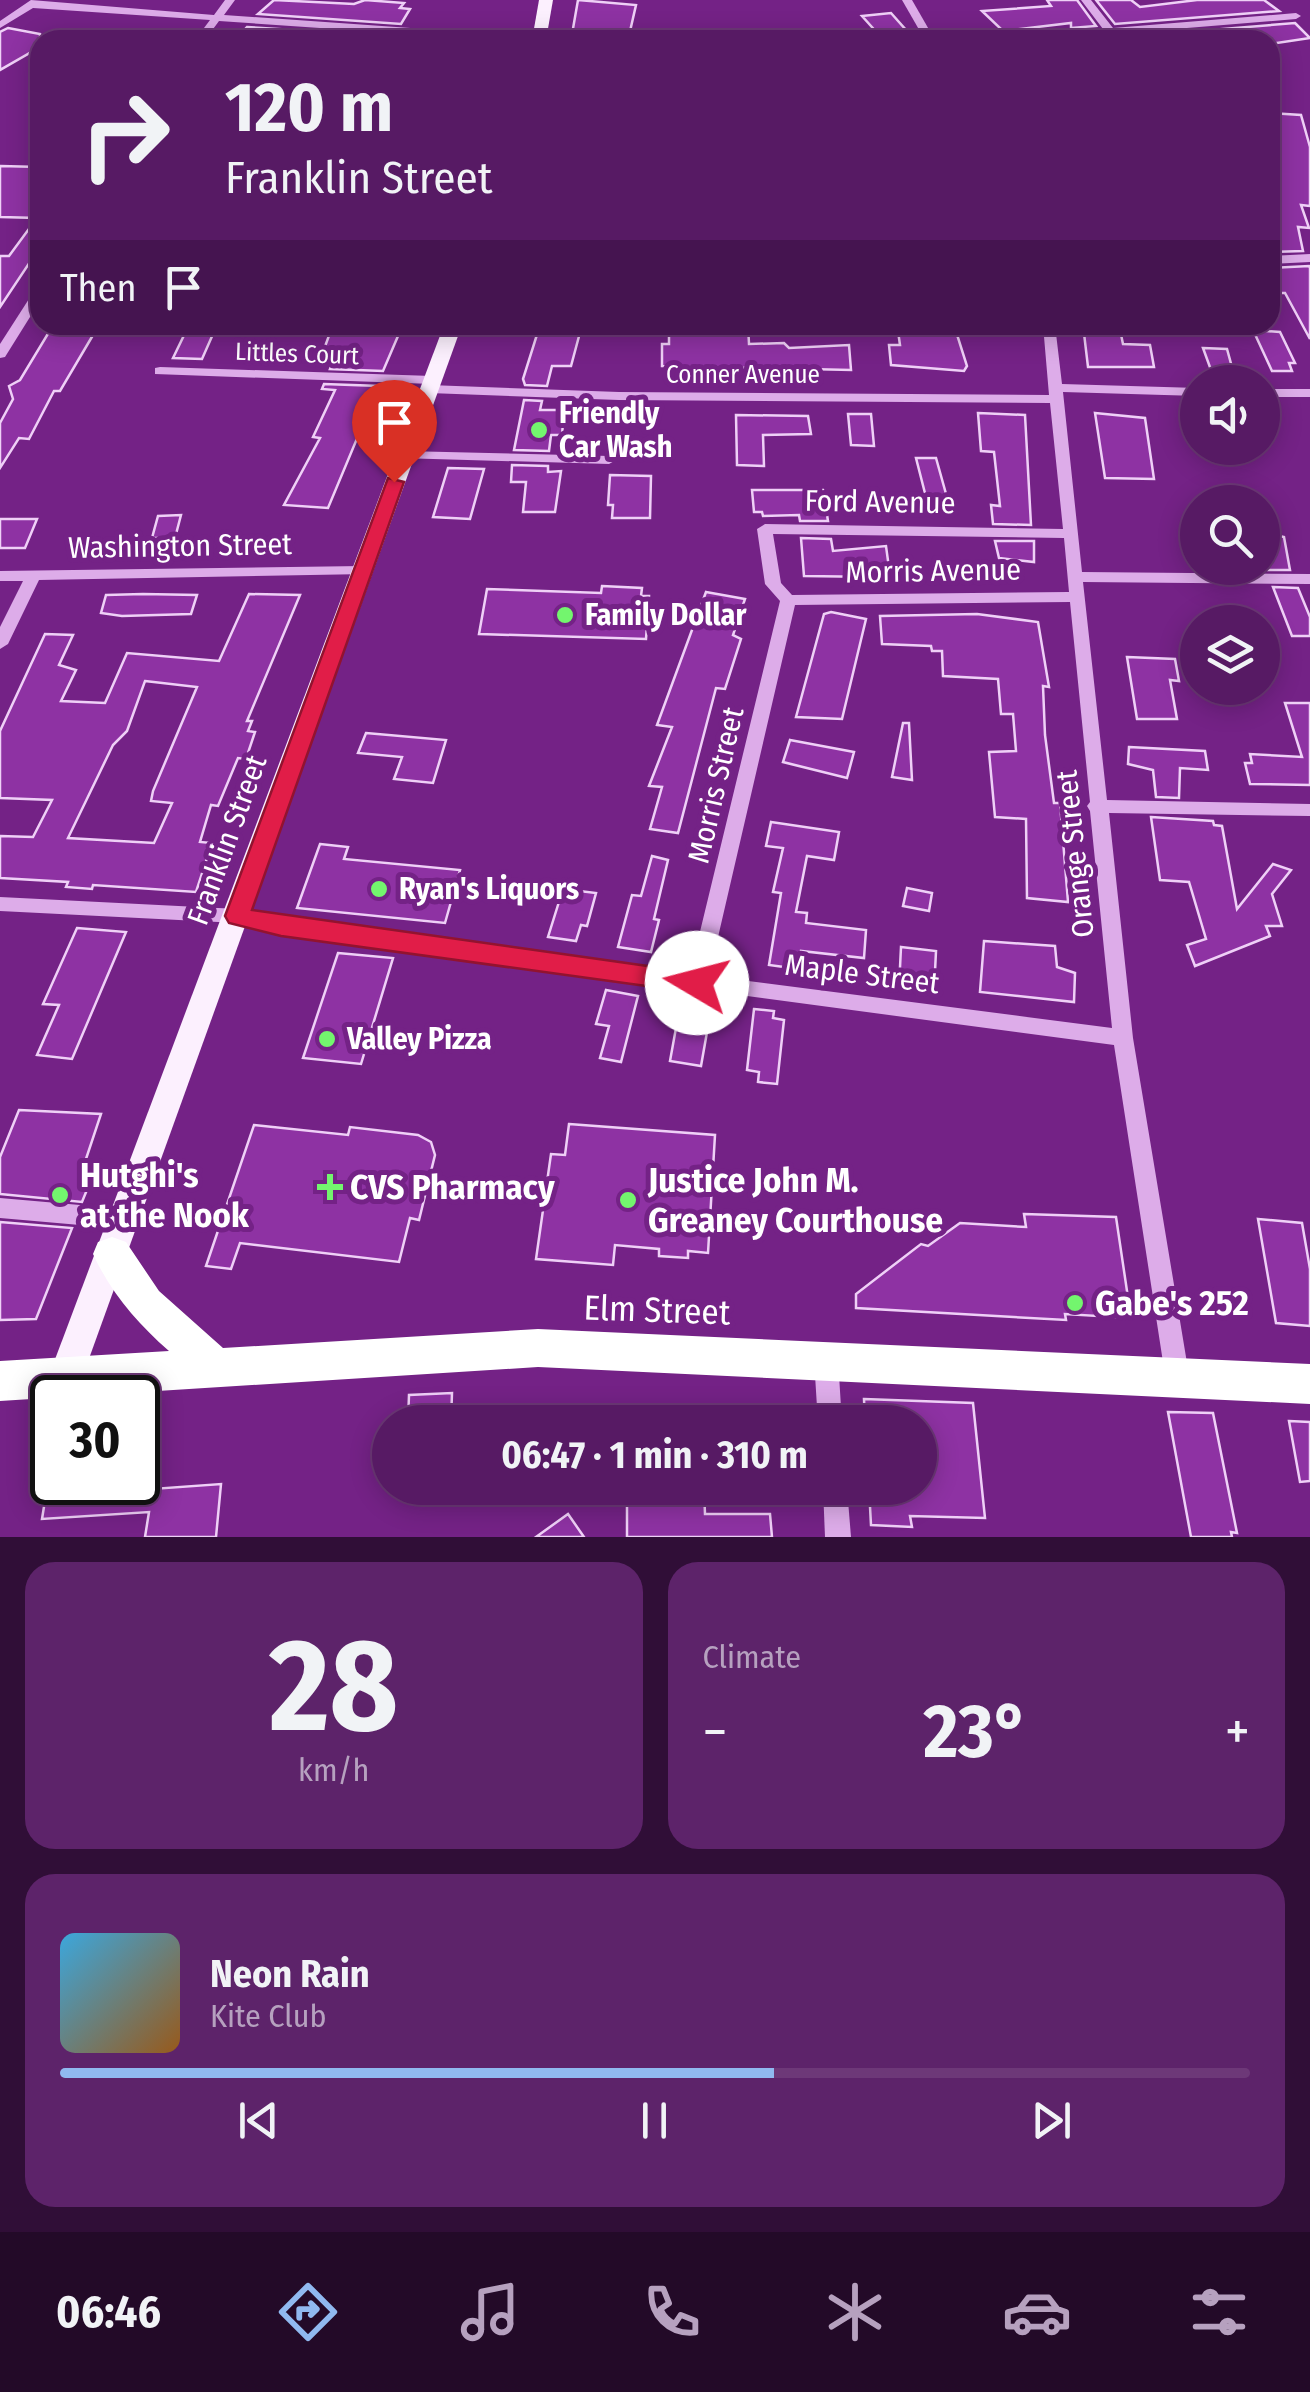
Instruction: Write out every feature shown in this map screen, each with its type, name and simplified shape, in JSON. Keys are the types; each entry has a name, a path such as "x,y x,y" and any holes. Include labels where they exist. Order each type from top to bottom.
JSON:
{"highway":[{"path":"112,1254 145,1304 214,1366"},
{"name":"Elm Street","path":"103,1375 508,1348 1177,1374 1310,1384"},
{"name":"Elm Street","path":"0,1381 30,1380"}],"main road":[{"path":"541,30 546,0"},
{"name":"Franklin Street","path":"67,1375 448,335"}],"street":[{"path":"207,30 230,0"},
{"path":"907,0 924,30"},
{"path":"1086,0 1109,30"},
{"path":"0,25 36,2 392,30"},
{"path":"1121,30 1296,16"},
{"path":"1155,27 1158,30"},
{"path":"1280,260 1310,258"},
{"path":"0,354 5,339 30,304"},
{"name":"Orange Street","path":"1050,335 1123,1038 1177,1374"},
{"name":"Littles Court","path":"160,371 430,384"},
{"name":"Conner Avenue","path":"430,384 620,396 1180,392"},
{"path":"1280,393 1310,393"},
{"path":"404,456 609,460"},
{"name":"Ford Avenue","path":"788,600 773,584 765,529 1072,534"},
{"name":"Washington Street","path":"0,576 362,571"},
{"path":"0,644 32,576"},
{"name":"Morris Avenue","path":"788,600 1310,579"},
{"name":"Morris Street","path":"697,983 788,600"},
{"path":"1096,806 1310,810"},
{"name":"Maple Street","path":"0,904 238,916 281,927 1123,1038"},
{"path":"0,1208 80,1215"},
{"path":"826,1360 829,1405"},
{"path":"836,1505 838,1537"}],"building":[{"path":"274,0 354,4 365,0 404,3 400,8 410,9 401,24 258,14"},
{"path":"578,0 636,5 630,30 573,30"},
{"path":"1047,0 1077,0 1096,26 1071,28 1071,23 1002,30 982,11 1051,6"},
{"path":"1096,0 1131,0 1140,7 1197,0 1264,0 1279,11 1115,24"},
{"path":"891,13 906,30 875,30 862,16"},
{"path":"1295,23 1310,38 1280,42 1280,30 1209,30"},
{"path":"247,27 295,30 244,30"},
{"path":"8,28 30,32 30,53 0,70 0,32"},
{"path":"1280,114 1301,115 1310,147 1310,206 1301,205 1309,228 1298,227 1303,251 1280,252"},
{"path":"0,166 30,167 30,218 0,217"},
{"path":"30,228 30,262 0,307 0,256 9,256"},
{"path":"1280,267 1310,268 1310,339 1285,293 1280,293"},
{"path":"1280,332 1295,363 1289,363 1292,371 1280,371 1280,365 1269,365 1255,335"},
{"path":"47,335 93,335 60,391 54,391 29,439 19,438 0,468 0,423 13,399 9,386 20,380"},
{"path":"184,335 213,335 202,359 173,358"},
{"path":"329,335 398,335 383,371 330,369 332,364 319,363"},
{"path":"537,335 579,335 571,366 552,366 547,386 525,385 523,379"},
{"path":"669,335 749,335 749,344 784,343 789,348 849,345 851,370 662,366 662,344 669,344"},
{"path":"899,335 957,335 967,366 964,371 891,365 889,345 900,345"},
{"path":"1084,335 1121,335 1123,344 1150,345 1154,367 1088,367"},
{"path":"1203,348 1227,349 1231,365 1209,365"},
{"path":"324,384 379,386 328,508 284,505 320,438 313,437 335,390 322,389"},
{"name":"Friendly Car Wash","path":"524,400 542,401 540,410 564,410 562,435 551,435 549,451 514,450"},
{"path":"978,413 1025,415 1031,525 993,524 991,505 1000,506 994,452 981,451"},
{"path":"1095,413 1145,418 1154,479 1105,478"},
{"path":"848,414 871,414 874,446 851,445"},
{"path":"736,415 808,416 811,434 763,435 764,466 737,465"},
{"path":"916,458 936,458 948,501 927,501"},
{"path":"512,465 548,466 548,472 561,471 555,512 523,512 526,482 511,482"},
{"path":"448,468 484,469 470,519 433,517"},
{"path":"610,475 651,476 650,518 612,518 613,505 608,505"},
{"path":"752,490 823,490 828,521 800,521 799,515 763,516 762,512 754,512"},
{"path":"181,515 175,538 152,538 158,516"},
{"path":"0,519 37,519 25,548 0,548"},
{"path":"1280,536 1284,537 1290,570 1280,570"},
{"path":"801,538 831,539 833,551 886,546 889,568 879,567 876,577 804,576"},
{"path":"995,541 1034,541 1034,562 999,558"},
{"name":"Family Dollar","path":"602,586 642,588 641,596 649,596 646,639 479,634 487,589 601,593"},
{"path":"1273,587 1298,588 1310,617 1310,636 1292,636"},
{"path":"706,592 745,599 733,635 741,639 725,689 716,688 678,833 650,829 662,787 649,786 672,727 657,725"},
{"path":"249,594 300,595 247,721 252,721 248,731 255,732 246,759 238,758 218,806 211,805 200,842 212,843 196,892 93,885 92,889 66,887 68,882 0,878 0,836 33,837 52,800 0,798 0,731 45,634 73,635 59,665 76,670 61,701 105,703 127,653 219,661","holes":["145,681 197,687 153,791 151,801 172,803 154,843 68,838 113,745 127,731"]},
{"path":"106,595 197,595 191,614 122,616 101,613"},
{"path":"824,614 866,619 842,719 796,717"},
{"path":"977,614 1038,622 1049,687 1043,686 1045,735 1054,803 1060,803 1068,902 1027,898 1026,819 995,817 989,752 1016,751 1013,714 1001,714 998,679 943,676 942,651 932,651 931,646 882,644 880,616"},
{"path":"1127,657 1175,659 1179,681 1170,680 1177,719 1137,719"},
{"path":"1285,703 1310,703 1310,785 1250,784 1245,763 1252,763 1250,754 1302,757"},
{"path":"903,723 909,723 912,780 892,777"},
{"path":"366,733 446,740 433,783 394,779 402,757 358,753"},
{"path":"790,740 854,752 847,778 783,762"},
{"path":"1129,747 1205,751 1208,770 1180,768 1179,798 1156,797 1153,770 1128,764"},
{"path":"1151,817 1213,821 1214,825 1222,826 1237,909 1273,864 1291,870 1272,894 1282,926 1266,926 1270,936 1195,966 1187,945 1206,939 1189,882 1160,880"},
{"path":"771,822 839,832 834,860 807,856 796,912 807,913 806,923 866,930 864,958 801,951 799,969 769,965 781,893 773,892 783,848 766,846"},
{"name":"Ryan's Liquors","path":"320,844 348,847 344,859 460,870 445,923 297,908"},
{"path":"652,856 668,860 654,919 659,920 651,952 618,947 632,895 641,896"},
{"path":"907,888 932,893 929,911 903,906"},
{"path":"563,889 596,893 587,926 581,925 576,941 548,937"},
{"path":"77,928 126,932 72,1059 37,1055 59,1005 43,1004"},
{"path":"984,941 1055,946 1057,967 1075,973 1074,1002 980,992"},
{"path":"901,947 936,951 934,992 899,988"},
{"path":"338,953 393,958 361,1064 303,1058"},
{"path":"606,990 638,996 621,1062 600,1058 609,1026 596,1024"},
{"path":"691,1001 712,1004 701,1066 670,1061 680,1006 690,1007"},
{"path":"754,1009 774,1011 773,1018 784,1020 777,1084 758,1082 759,1072 747,1070"},
{"path":"19,1110 101,1114 81,1174 93,1175 82,1202 0,1194 0,1157"},
{"name":"Justice John M. Greaney Courthouse","path":"569,1124 715,1135 708,1253 688,1251 688,1258 659,1256 659,1249 615,1245 613,1265 536,1259 551,1154 565,1155"},
{"name":"CVS Pharmacy","path":"254,1125 348,1135 350,1127 418,1135 431,1142 435,1155 419,1220 410,1218 399,1262 240,1243 231,1269 206,1266"},
{"path":"1024,1214 1116,1217 1131,1318 1065,1314 1066,1320 856,1308 856,1294 921,1244 928,1246 960,1223 1026,1227"},
{"path":"1258,1219 1302,1223 1310,1269 1310,1326 1276,1323"},
{"path":"0,1222 72,1228 36,1319 0,1320"},
{"path":"452,1393 452,1405 409,1405 409,1395"},
{"path":"864,1399 973,1403 985,1518 910,1516 912,1527 871,1525 870,1505 937,1505 937,1405 864,1405"},
{"path":"1168,1412 1213,1413 1237,1533 1231,1532 1232,1537 1191,1537"},
{"path":"1289,1421 1310,1422 1310,1481 1300,1482"},
{"path":"221,1484 216,1537 145,1537 149,1512 42,1519 44,1505 160,1505 160,1488"},
{"path":"627,1505 705,1505 705,1514 770,1514 772,1537 627,1537"},
{"path":"568,1514 584,1537 536,1537"}],"place":[{"name":"Friendly Car Wash","path":"539,430"},
{"name":"Family Dollar","path":"565,615"},
{"name":"Ryan's Liquors","path":"379,889"},
{"name":"Valley Pizza","path":"327,1039"},
{"name":"CVS Pharmacy","path":"330,1187"},
{"name":"Hutghi's at the Nook","path":"60,1195"},
{"name":"Justice John M. Greaney Courthouse","path":"628,1200"},
{"name":"Gabe's 252","path":"1075,1303"}],"route":[{"path":"394,482 238,916 281,927 697,983"}]}
